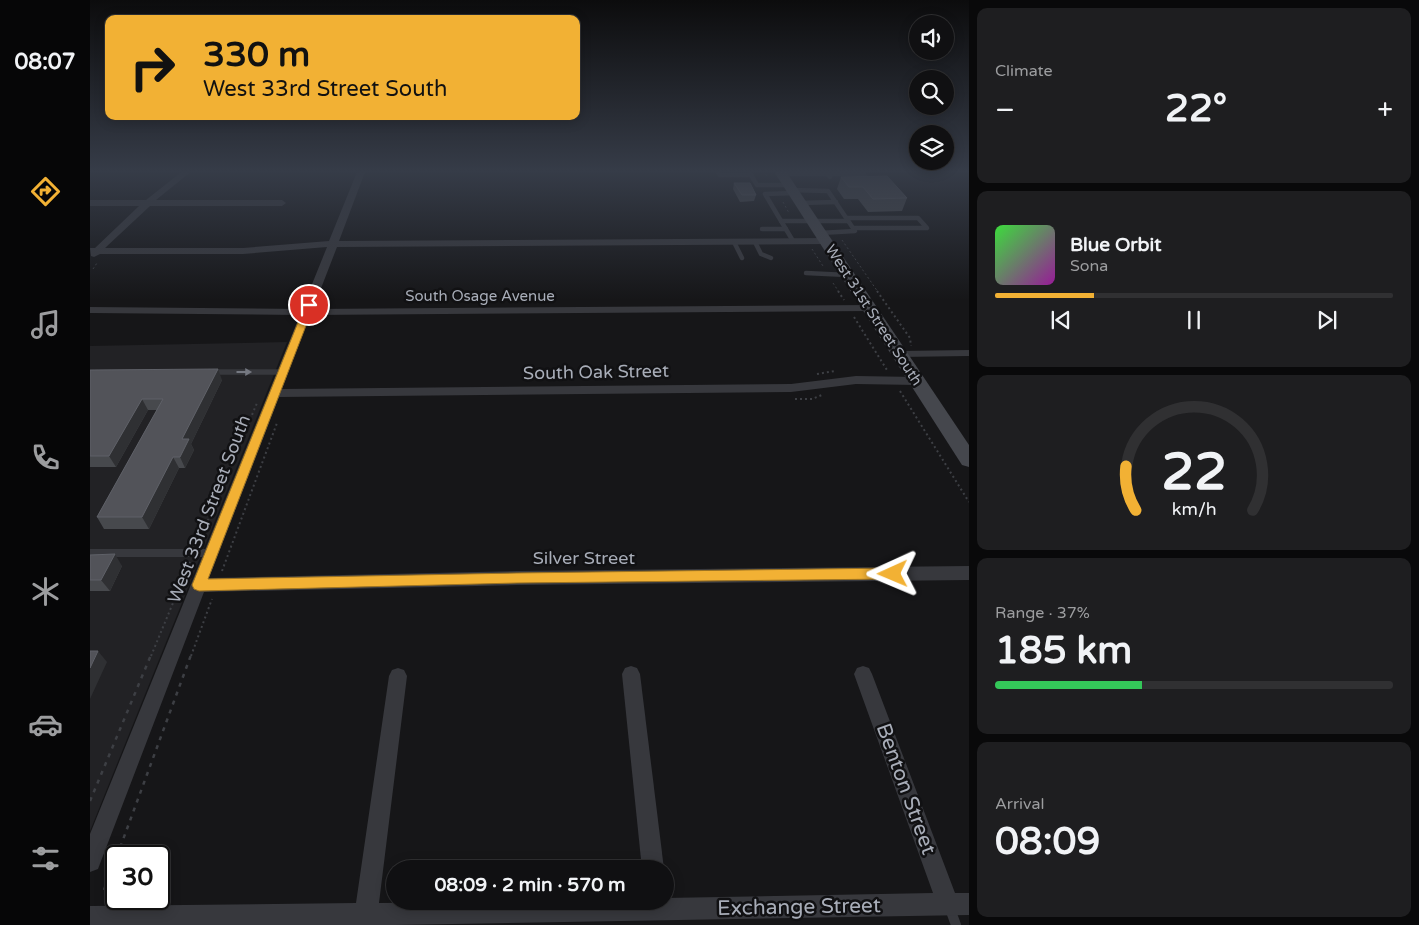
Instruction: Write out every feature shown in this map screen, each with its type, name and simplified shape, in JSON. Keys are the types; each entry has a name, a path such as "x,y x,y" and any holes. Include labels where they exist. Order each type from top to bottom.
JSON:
{"street":[{"path":"90,258 94,251 136,213"},
{"name":"West 33rd Street South","path":"90,860 345,213"},
{"name":"West 31st Street South","path":"805,213 917,380 964,444 969,460"},
{"path":"94,251 243,250 333,244 755,242 793,241 820,234"},
{"name":"South Osage Avenue","path":"90,310 306,312 870,308"},
{"path":"900,354 969,354"},
{"name":"South Oak Street","path":"274,393 791,388 890,375 917,380"},
{"name":"Silver Street","path":"199,585 509,578 969,573"},
{"path":"631,674 652,860"},
{"name":"Benton Street","path":"863,674 959,904"},
{"path":"366,914 398,676"},
{"name":"Exchange Street","path":"674,905 959,904"},
{"name":"Exchange Street","path":"90,917 366,914 495,910"}],"lane":[{"path":"777,213 793,241"},
{"path":"843,213 853,228"},
{"path":"820,234 847,219 918,218 927,228 853,228"},
{"path":"782,221 794,221 820,234 854,231 853,228"},
{"path":"762,229 786,229"},
{"path":"734,242 742,258"},
{"path":"755,242 761,254 771,258"},
{"path":"806,273 848,275"},
{"path":"207,372 283,372"},
{"path":"90,554 211,554"},
{"path":"956,925 959,904"}],"path":[{"path":"792,213 794,221"},
{"path":"820,234 828,275 969,502"},
{"path":"820,234 910,338 910,345 916,354"},
{"path":"878,370 890,375"},
{"path":"812,376 822,372 836,371"},
{"path":"90,801 258,400"},
{"path":"120,845 279,417"}],"shaded area":[{"path":"287,342 90,831 90,346"}],"building":[{"path":"218,369 182,439 189,439 180,457 173,457 142,517 97,517 163,399 142,399 109,456 90,456 90,370"},
{"path":"115,554 101,580 90,580 90,555"},
{"path":"90,651 98,651 90,668"}],"route":[{"path":"309,305 199,585 517,578 662,578 893,574"}]}
